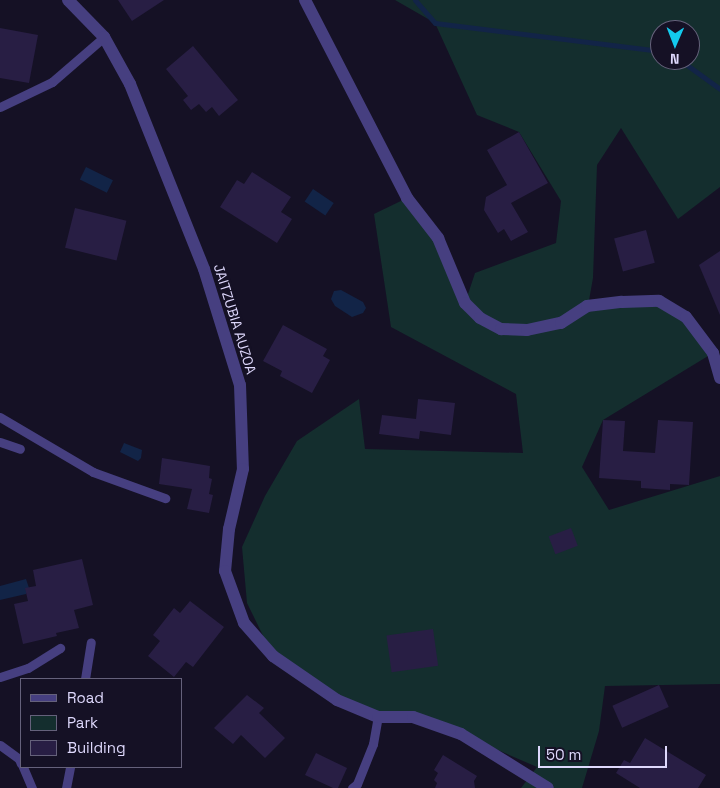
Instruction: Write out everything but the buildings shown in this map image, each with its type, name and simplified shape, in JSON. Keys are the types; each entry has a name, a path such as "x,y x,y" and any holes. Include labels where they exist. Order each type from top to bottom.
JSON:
{"street":[{"name":"JAITZUBIA AUZOA","path":"68,0 104,38 130,84 201,260 240,385 243,469 229,529 225,571 244,623 273,656 337,700 378,717 413,717 461,734 548,788"},
{"path":"305,0 407,198 438,238 465,303 480,318 501,329 527,330 561,323 587,306 622,302 659,301 686,317 713,353 720,378"}],"lane":[{"path":"0,107 52,82 104,38"},
{"path":"0,417 93,472 165,498"},
{"path":"0,442 20,450"},
{"path":"85,678 91,642"},
{"path":"0,677 28,668 60,648"},
{"path":"352,788 357,784 373,744 378,717"},
{"path":"0,745 20,761"},
{"path":"23,768 32,788"},
{"path":"66,788 70,768"}],"green space":[{"path":"395,0 720,0 720,187 678,219 621,128 597,165 593,278 588,306 659,301 686,317 713,353 603,420 582,467 609,510 720,476 720,684 605,686 599,731 582,788 521,788 537,767 461,734 413,717 378,717 273,656 247,603 242,547 265,496 297,441 359,399 365,449 523,453 516,394 391,327 374,214 407,198 438,238 465,303 475,273 556,243 561,201 519,132 477,115 435,23"}],"water":[{"path":"86,167 113,180 107,193 80,180"},
{"path":"313,189 334,203 325,215 305,201"},
{"path":"341,290 363,302 366,308 363,313 352,317 335,306 331,299 334,291"},
{"path":"124,443 142,450 141,458 138,461 120,452"},
{"path":"26,579 29,588 26,594 0,600 0,586"}],"waterway":[{"path":"415,0 435,23 650,50"},
{"path":"694,70 720,89"}]}
